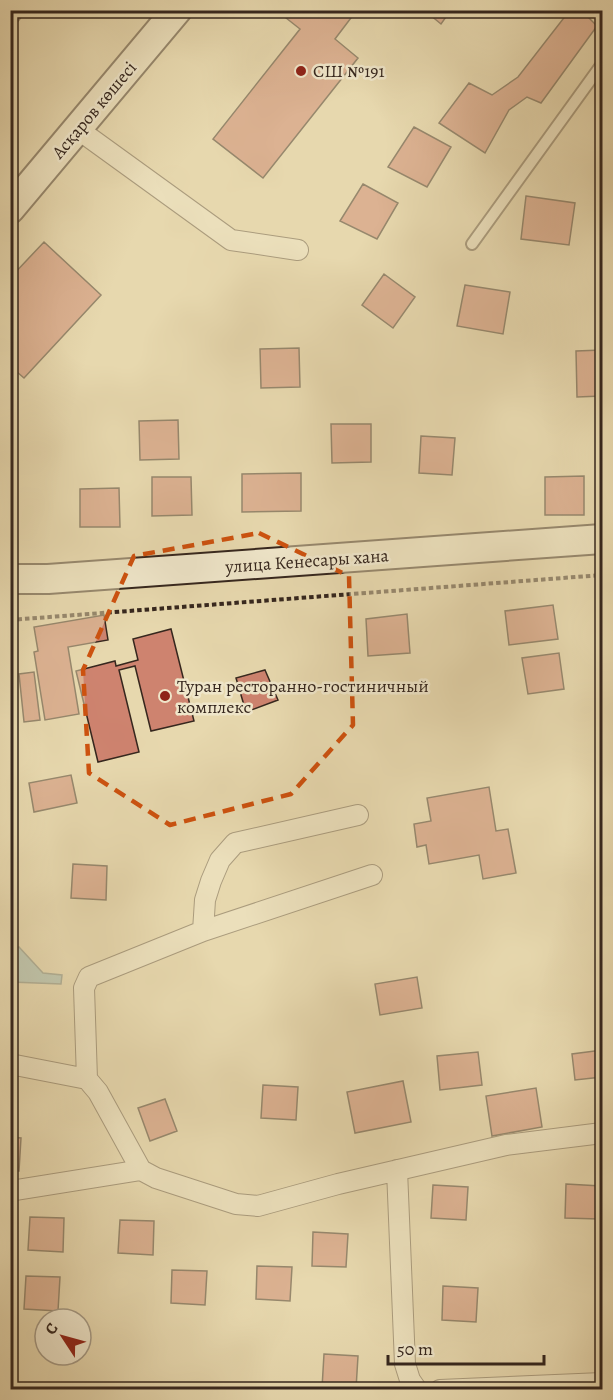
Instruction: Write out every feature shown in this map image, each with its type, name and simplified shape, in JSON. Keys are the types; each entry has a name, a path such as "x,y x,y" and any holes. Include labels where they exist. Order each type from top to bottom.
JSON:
{"street":[{"name":"Асқаров көшесі","path":"22,190 79,130 177,10"},
{"path":"79,130 231,240 298,249"},
{"name":"улица Кенесары хана","path":"10,579 48,579 603,539"},
{"path":"203,931 204,900 211,880 220,860 235,843 358,815"},
{"path":"372,875 203,931 89,977 84,988 87,1079 98,1092 141,1170 156,1178 236,1204 258,1206 506,1145 603,1133"},
{"path":"10,1064 87,1079"},
{"path":"10,1191 141,1170"},
{"path":"397,1170 405,1364 410,1380 417,1389"},
{"path":"440,1389 603,1383"}],"lane":[{"path":"472,244 603,64"}],"path":[{"path":"10,620 603,575"}],"highlighted area":[{"path":"259,533 349,576 353,725 291,794 170,825 89,773 83,670 134,556"}],"water":[{"path":"19,947 43,973 62,975 61,984 11,982 11,950"}],"building":[{"path":"10,10 27,10 11,30 10,30"},
{"name":"СШ №191","path":"276,10 357,10 335,39 358,58 263,178 213,139 300,29"},
{"path":"424,10 451,10 441,24"},
{"path":"570,10 581,10 597,26 541,103 527,97 509,110 485,153 439,123 469,83 492,95 518,77"},
{"path":"414,127 451,147 427,187 388,167"},
{"path":"363,184 398,203 377,239 340,221"},
{"path":"526,196 575,203 569,245 521,239"},
{"path":"44,242 101,295 24,378 10,366 10,278"},
{"path":"384,274 415,297 393,328 362,305"},
{"path":"465,285 510,292 503,334 457,326"},
{"path":"299,348 300,387 261,388 260,349"},
{"path":"602,350 602,396 577,397 576,351"},
{"path":"10,372 15,372 11,529 10,529"},
{"path":"178,420 179,459 140,460 139,421"},
{"path":"331,424 371,424 371,462 332,463"},
{"path":"421,436 455,438 452,475 419,473"},
{"path":"301,473 301,511 242,512 242,474"},
{"path":"584,476 584,515 545,515 545,477"},
{"path":"152,477 191,477 192,515 152,516"},
{"path":"119,488 120,527 80,527 80,489"},
{"path":"553,605 558,639 509,645 505,611"},
{"path":"407,614 410,653 368,656 366,619"},
{"path":"104,615 108,640 68,647 79,714 45,720 34,652 38,651 34,627"},
{"name":"Туран ресторанно-гостиничный комплекс","path":"171,629 194,721 151,731 135,666 119,670 139,752 98,762 76,671 115,661 116,666 138,660 133,639"},
{"path":"559,653 564,689 528,694 522,658"},
{"path":"265,670 278,700 246,712 236,678"},
{"path":"34,672 40,720 24,722 19,674"},
{"path":"71,775 77,803 34,812 29,783"},
{"path":"489,787 496,831 508,829 516,873 483,879 479,855 429,864 426,845 417,847 414,824 431,821 427,798"},
{"path":"73,864 107,866 106,900 71,898"},
{"path":"417,977 422,1008 380,1015 375,984"},
{"path":"602,1050 602,1077 575,1080 572,1054"},
{"path":"478,1052 482,1085 440,1090 437,1056"},
{"path":"403,1081 411,1122 355,1133 347,1092"},
{"path":"263,1085 298,1087 296,1120 261,1118"},
{"path":"536,1088 542,1127 492,1136 486,1096"},
{"path":"165,1099 177,1131 150,1141 138,1108"},
{"path":"10,1137 21,1138 19,1171 10,1171"},
{"path":"566,1184 601,1186 599,1219 565,1218"},
{"path":"433,1185 468,1187 466,1220 431,1218"},
{"path":"30,1217 64,1218 63,1252 28,1250"},
{"path":"120,1220 154,1221 153,1255 118,1253"},
{"path":"313,1232 348,1234 346,1267 312,1266"},
{"path":"257,1266 292,1267 290,1301 256,1299"},
{"path":"172,1270 207,1271 205,1305 171,1303"},
{"path":"26,1276 60,1277 58,1307 24,1309"},
{"path":"443,1286 478,1288 476,1322 442,1320"},
{"path":"324,1354 358,1356 356,1389 322,1388"}],"place":[{"name":"СШ №191","path":"301,71"},
{"name":"Туран ресторанно-гостиничный комплекс","path":"165,696"}]}
